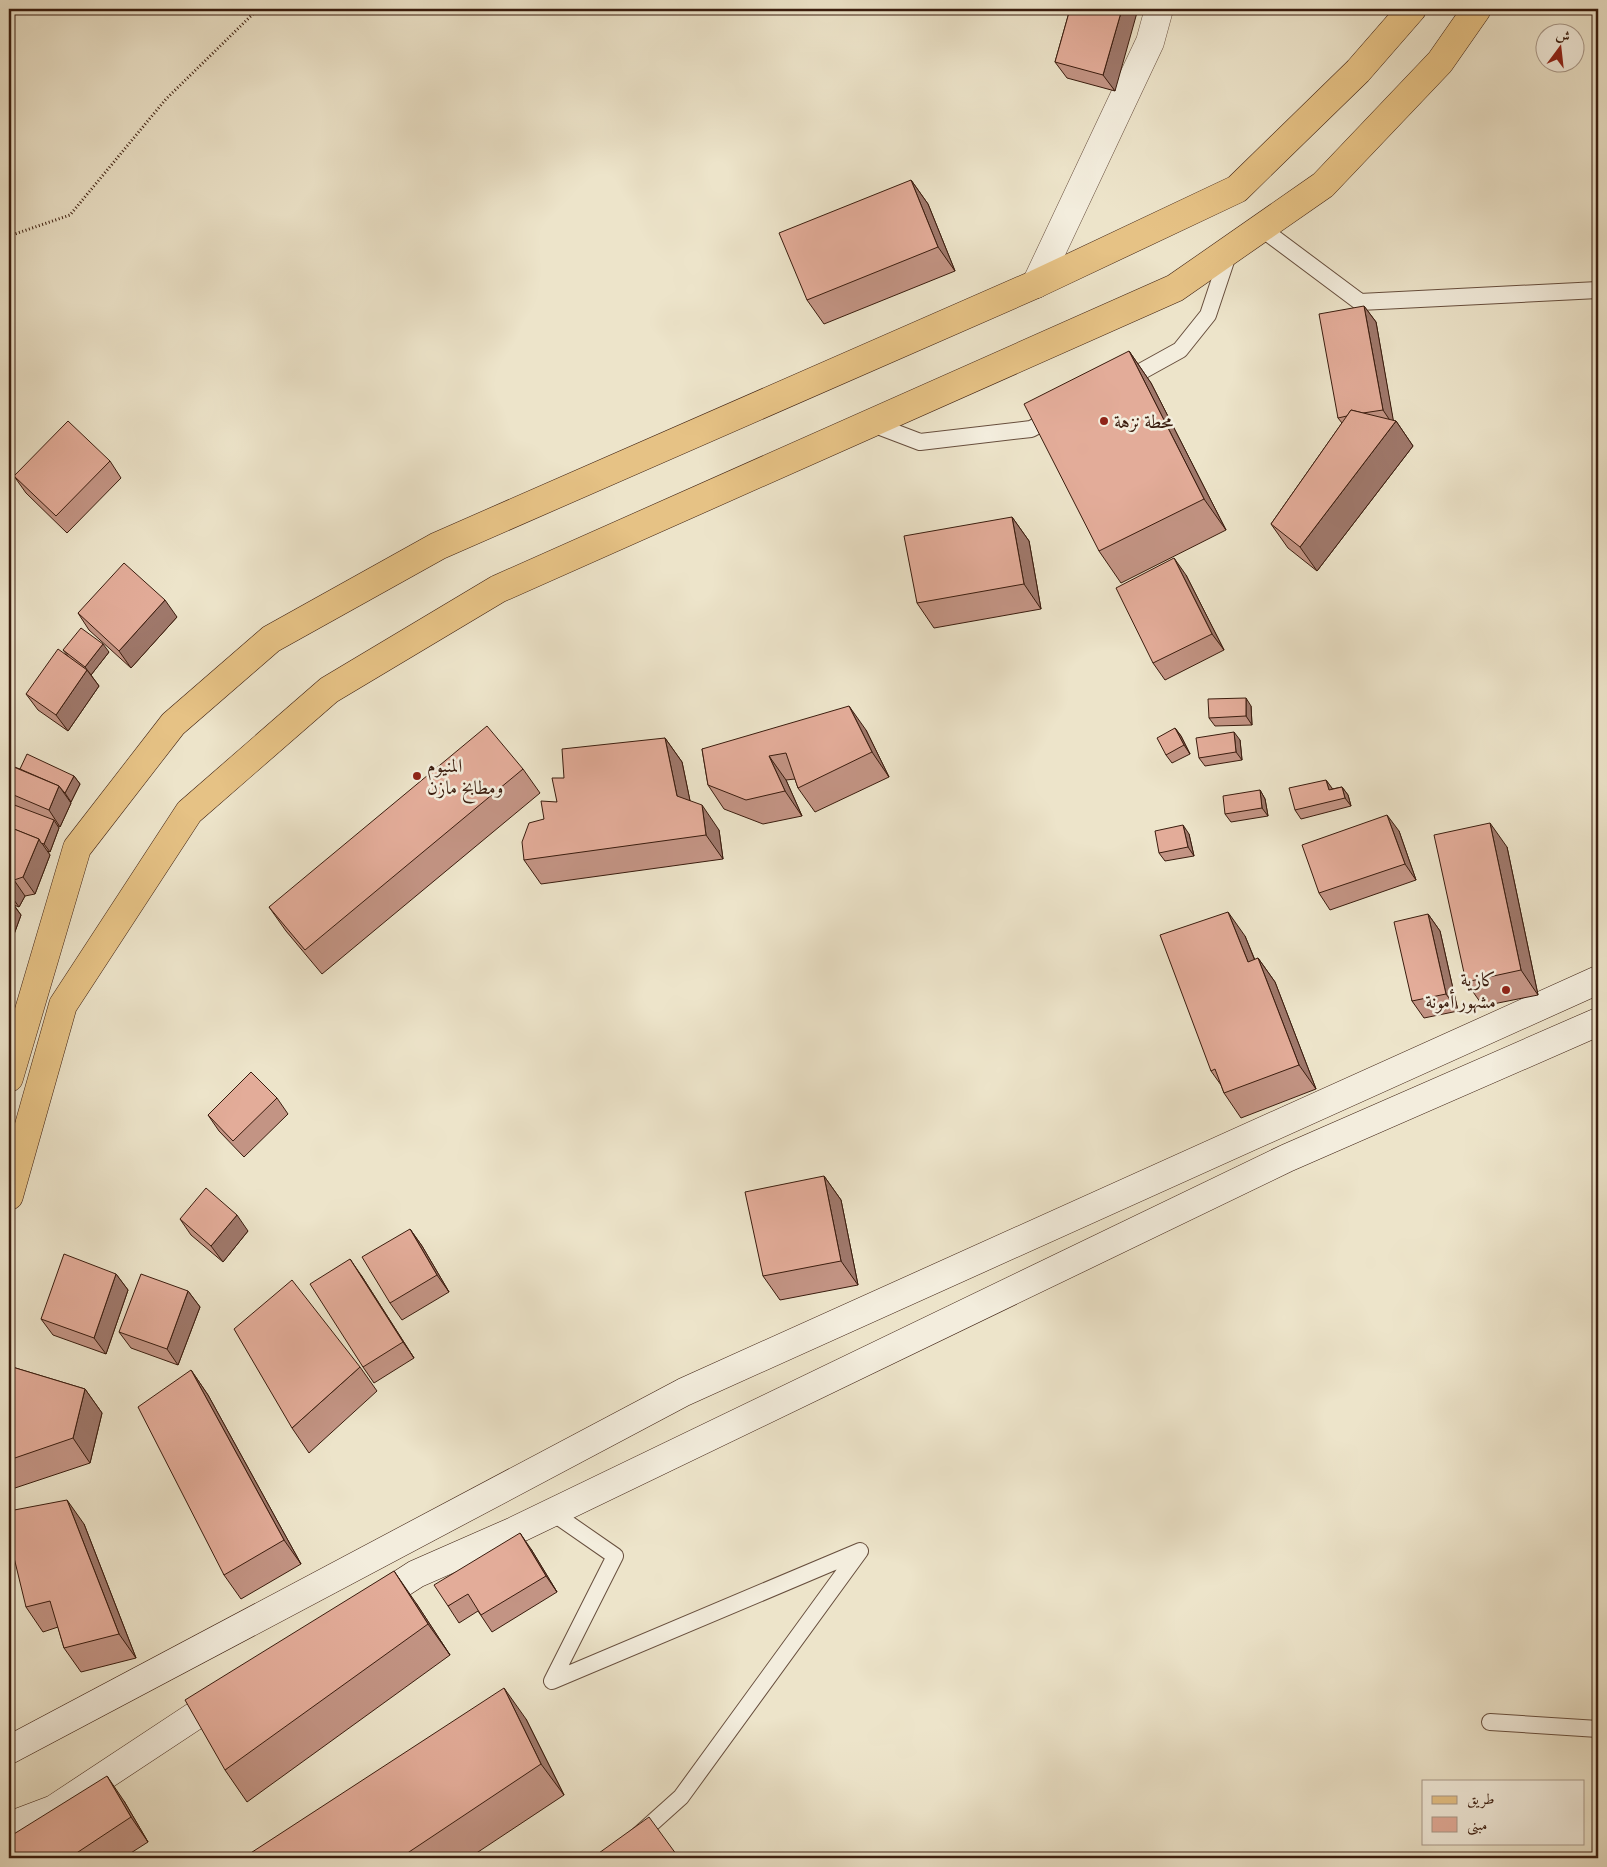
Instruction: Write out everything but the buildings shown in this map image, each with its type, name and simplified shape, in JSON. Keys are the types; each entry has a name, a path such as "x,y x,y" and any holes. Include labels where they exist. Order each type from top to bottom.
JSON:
{"main road":[{"path":"1036,284 1150,42 1159,9"},
{"path":"9,1078 77,848 173,724 271,639 438,546 1036,284 1237,189 1358,71 1412,9"},
{"path":"9,1196 63,1005 189,812 329,690 498,589 1175,288 1322,185 1440,62 1477,9"},
{"path":"9,1750 684,1392 1598,980"},
{"path":"351,1615 416,1574 552,1513 1287,1158 1598,1022"},
{"path":"9,1826 54,1809 244,1683"}],"lane":[{"path":"1261,228 1360,302 1598,290"},
{"path":"1107,391 1180,350 1208,315 1230,249"},
{"path":"870,424 920,442 1031,429 1065,412"},
{"path":"552,1513 615,1556 552,1681 860,1551 681,1797 612,1858"},
{"path":"1490,1722 1598,1729"}],"path":[{"path":"9,236 70,214 166,99 258,9"}],"place":[{"name":"محطة نزهة","path":"1104,421"},
{"name":"المنيوم ومطابخ مازن","path":"417,776"},
{"name":"كازية مشهور أمونة","path":"1506,990"}]}
